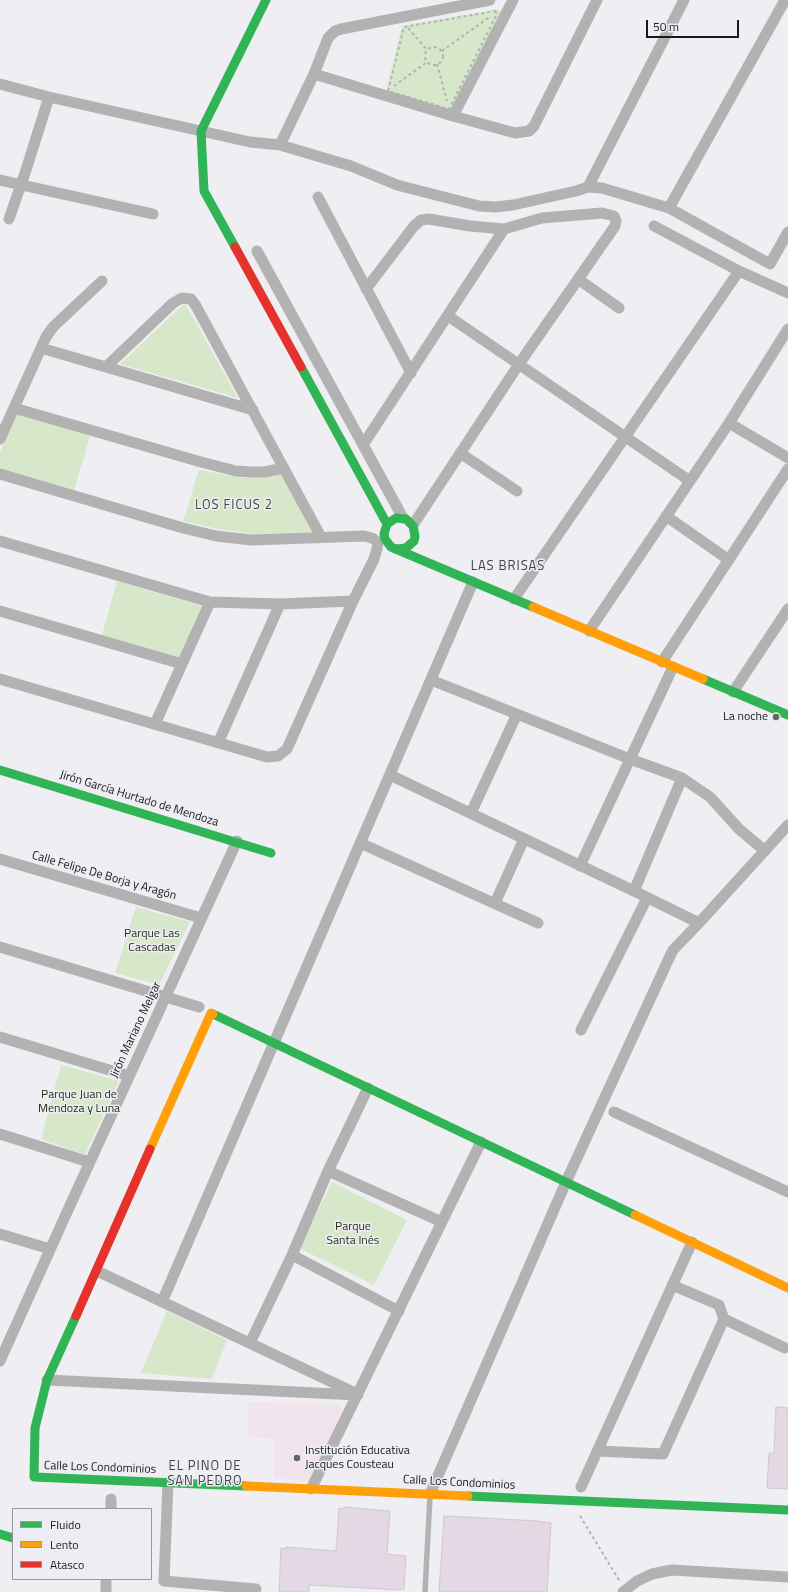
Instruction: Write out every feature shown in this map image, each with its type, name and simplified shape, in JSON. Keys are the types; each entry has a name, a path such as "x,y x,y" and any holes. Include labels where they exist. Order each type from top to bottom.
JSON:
{"street":[{"path":"266,0 201,131 203,185 207,199 387,524"},
{"path":"280,145 314,74 328,38 335,32 341,29 490,0"},
{"path":"451,112 513,0"},
{"path":"314,74 451,112 515,133 529,131 534,126 597,0"},
{"path":"588,187 684,0"},
{"path":"669,208 785,0"},
{"path":"0,84 49,97 250,142 280,145 351,166 397,185 487,208 513,205 588,187 602,188 669,208 770,264 788,232"},
{"path":"9,219 49,97"},
{"path":"0,180 152,214"},
{"path":"318,197 411,373"},
{"path":"366,289 414,226 421,220 430,219 470,226 504,229 542,218 602,213 614,216 616,220 615,226 519,364 413,525"},
{"path":"654,226 739,271 788,293"},
{"path":"363,445 504,229"},
{"path":"257,251 403,518 413,525 415,531 414,539 411,545 406,548 396,549"},
{"path":"514,599 624,436 739,271"},
{"path":"578,279 619,308"},
{"path":"0,439 46,337 53,327 102,281"},
{"path":"106,367 173,303 182,298 191,299 253,410 321,537"},
{"path":"448,316 690,481"},
{"path":"589,631 729,423 788,329"},
{"path":"41,348 253,410"},
{"path":"14,408 201,462 236,470 264,472 284,468"},
{"path":"729,423 788,458"},
{"path":"460,453 516,491"},
{"path":"662,662 788,469"},
{"path":"0,474 175,526 216,536 251,540 364,536 381,540 391,547 788,716"},
{"path":"666,516 729,560"},
{"path":"0,679 267,757 278,756 283,754 287,749 353,601 374,559 387,524 396,518 403,518"},
{"path":"414,539 428,562"},
{"path":"0,541 210,602 280,604 353,601"},
{"path":"162,1302 473,582"},
{"path":"155,724 210,602"},
{"path":"218,743 280,604"},
{"path":"733,692 788,608"},
{"path":"0,611 182,664"},
{"path":"580,866 673,667"},
{"path":"431,680 630,759 682,778 710,797 739,829 765,851"},
{"path":"471,813 518,714"},
{"name":"Jirón García Hurtado de Mendoza","path":"0,770 237,841 271,853"},
{"path":"390,775 699,923"},
{"path":"634,891 682,778"},
{"path":"430,1494 566,1182 670,956 788,825"},
{"path":"495,904 524,839"},
{"name":"Jirón Mariano Melgar","path":"0,1361 89,1162 237,841"},
{"path":"360,843 538,923"},
{"name":"Calle Felipe De Borja y Aragón","path":"0,859 201,918"},
{"path":"581,1030 647,898"},
{"path":"0,947 199,1007"},
{"path":"358,1395 47,1380 211,1013 692,1242 787,1283"},
{"path":"0,1037 129,1076"},
{"path":"250,1343 292,1255 328,1171 368,1088"},
{"path":"614,1112 788,1192"},
{"path":"0,1134 89,1162"},
{"path":"311,1489 481,1142"},
{"path":"328,1171 442,1222"},
{"path":"0,1234 50,1249"},
{"path":"581,1487 692,1242"},
{"path":"292,1255 399,1311"},
{"path":"97,1271 358,1395"},
{"path":"597,1451 663,1454 724,1319 719,1305 672,1285"},
{"path":"724,1319 785,1348"},
{"path":"0,1333 11,1336"},
{"name":"Calle Los Condominios","path":"47,1380 35,1428 34,1477 788,1510"},
{"path":"168,1483 164,1582 256,1589"},
{"path":"0,1534 12,1538"},
{"path":"624,1591 637,1581 652,1574 672,1570 788,1577"},
{"path":"106,1580 106,1592"}],"lane":[{"path":"425,1592 430,1494"}],"path":[{"path":"388,91 404,27 495,11 496,13"},
{"path":"451,112 497,14 496,13"},
{"path":"442,51 496,13"},
{"path":"406,27 427,50"},
{"path":"427,50 435,47 442,51"},
{"path":"427,50 425,56 427,62 431,65 437,64 442,59 442,51"},
{"path":"388,91 427,62"},
{"path":"437,64 451,112"},
{"path":"388,91 451,112"},
{"path":"571,1500 624,1591"}],"shaded area":[{"name":"Institución Educativa Jacques Cousteau","path":"248,1402 338,1405 342,1410 311,1481 274,1478 274,1439 248,1437"}],"green space":[{"path":"498,9 501,13 451,111 386,92 402,26"},
{"path":"185,303 238,398 120,364"},
{"path":"17,414 90,436 74,490 0,469 0,452"},
{"path":"199,470 244,478 282,474 312,532 253,534 218,529 183,521"},
{"path":"117,581 202,606 180,658 102,635"},
{"name":"Parque Las Cascadas","path":"136,907 190,922 159,985 115,973"},
{"name":"Parque Juan de Mendoza y Luna","path":"61,1065 119,1081 85,1155 41,1139"},
{"name":"Parque Santa Inés","path":"332,1182 407,1220 374,1285 299,1248"},
{"path":"167,1311 227,1340 212,1379 141,1373"}],"building":[{"path":"776,1407 788,1408 788,1489 767,1488 769,1453 774,1453"},
{"path":"344,1507 390,1511 387,1554 406,1556 404,1589 399,1590 309,1585 309,1592 279,1592 281,1548 286,1549 286,1547 336,1551 339,1508 344,1509"},
{"path":"444,1516 551,1523 547,1592 439,1592"}],"traffic: fast":[{"path":"235,247 204,191 201,131 266,0"},
{"path":"301,367 387,524"},
{"path":"396,549 406,548 414,541 415,536 413,526 406,519 396,518 387,524 384,534 385,539 391,547 533,607"},
{"path":"703,679 788,715"},
{"path":"0,770 271,853"},
{"path":"213,1014 635,1215"},
{"path":"76,1316 47,1380 35,1428 34,1477 246,1486"},
{"path":"468,1496 788,1510"},
{"path":"0,1534 12,1538"}],"traffic: slow":[{"path":"533,607 703,679"},
{"path":"150,1149 211,1013 213,1014"},
{"path":"635,1215 788,1288"},
{"path":"246,1486 468,1496"}],"traffic: jam":[{"path":"235,247 301,367"},
{"path":"76,1316 150,1149"}],"place":[{"name":"La noche","path":"776,717"},
{"name":"Institución Educativa Jacques Cousteau","path":"297,1458"}],"district":[{"name":"LOS FICUS 2","path":"234,506"},
{"name":"LAS BRISAS","path":"508,567"},
{"name":"EL PINO DE SAN PEDRO","path":"205,1474"}]}
